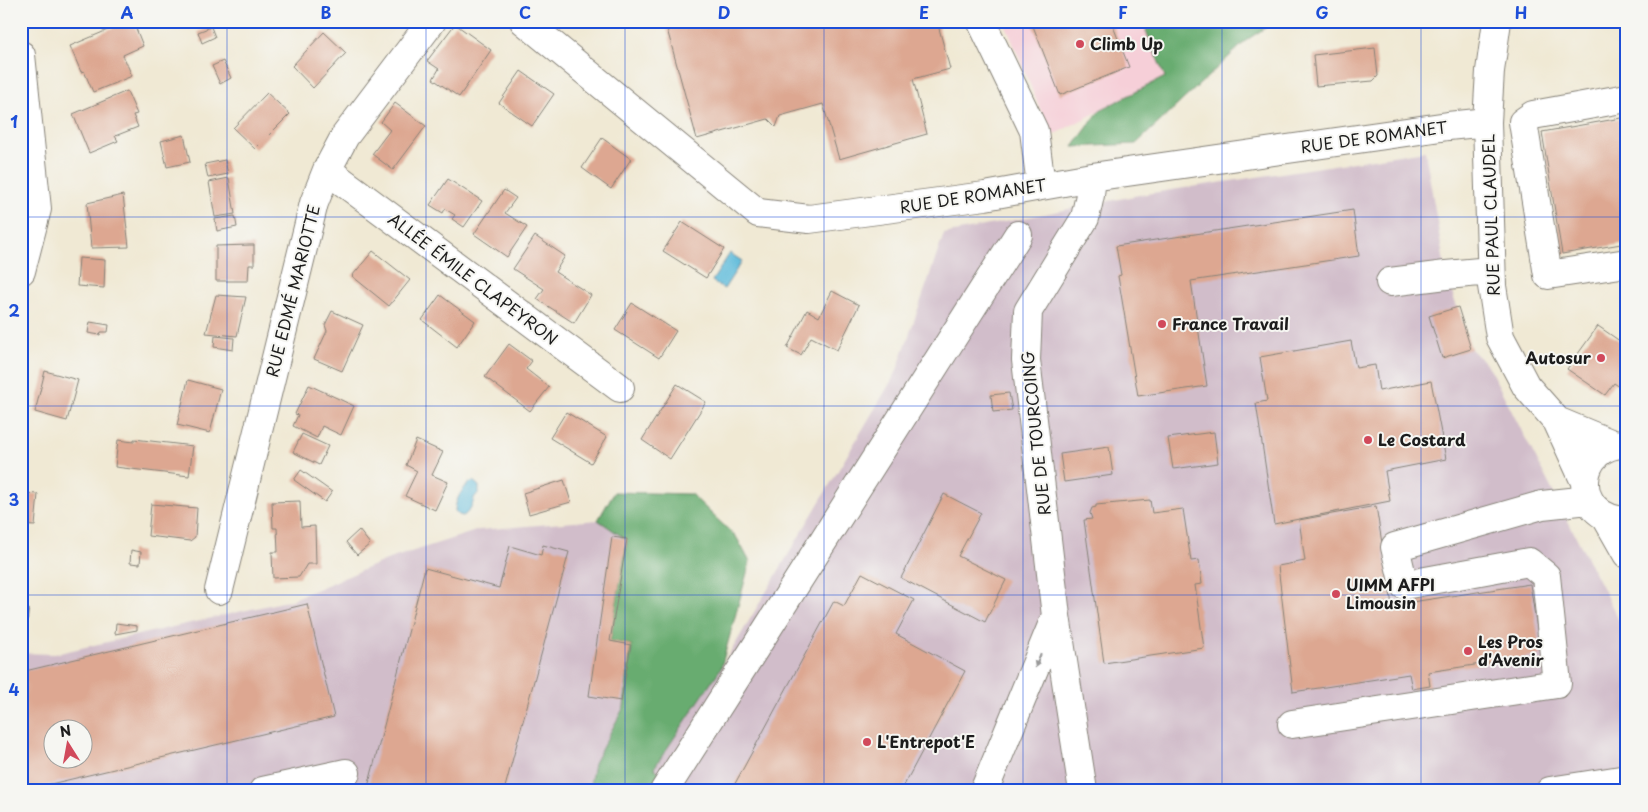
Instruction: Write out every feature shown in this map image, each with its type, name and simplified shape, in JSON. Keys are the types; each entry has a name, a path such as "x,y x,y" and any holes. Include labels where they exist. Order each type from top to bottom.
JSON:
{"street":[{"name":"RUE EDMÉ MARIOTTE","path":"218,590 314,203 327,170 345,136 432,21"},
{"name":"RUE DE ROMANET","path":"524,21 758,212 809,219 985,196 1092,177 1487,122"},
{"path":"981,21 1034,131 1041,185"},
{"name":"RUE PAUL CLAUDEL","path":"1497,21 1490,71 1487,122 1491,271 1500,337 1526,386 1557,421 1627,554"},
{"path":"21,55 37,209 21,270"},
{"path":"1627,98 1533,114 1523,122 1548,275 1627,263"},
{"name":"ALLÉE ÉMILE CLAPEYRON","path":"327,170 620,388"},
{"name":"RUE DE TOURCOING","path":"1083,791 1056,616 1026,360 1028,311 1085,218 1092,177"},
{"path":"664,791 1018,236"},
{"path":"1390,282 1491,271"},
{"name":"RUE PAUL CLAUDEL","path":"1557,421 1621,445"},
{"path":"1292,724 1557,684 1546,576 1529,562 1404,585 1395,547 1542,505 1602,505 1587,469 1594,458 1603,450 1621,445"},
{"name":"RUE DE TOURCOING","path":"984,791 1056,616"},
{"path":"263,791 346,773"},
{"path":"1550,791 1627,779"}],"shaded area":[{"path":"1004,21 1142,21 1165,77 1051,136"},
{"path":"1425,151 1446,275 1471,349 1489,367 1627,636 1627,791 683,791 654,768 721,668 896,373 944,234 1139,195"},
{"path":"598,520 627,539 610,641 631,645 624,707 594,763 589,791 21,791 21,653 55,654 291,600 389,559 479,530"}],"green space":[{"path":"1149,21 1276,21 1248,39 1136,144 1073,147 1100,110 1165,77 1146,31"},
{"path":"614,492 691,494 737,538 750,562 721,668 654,768 682,791 589,791 594,763 624,707 631,645 610,641 627,540 598,520"}],"water":[{"path":"730,253 742,261 724,289 712,281"},
{"path":"473,481 479,486 479,492 467,513 463,516 459,515 455,511 458,498 466,486"}],"building":[{"path":"133,21 143,46 123,55 132,76 93,92 84,71 81,72 70,46"},
{"path":"697,21 937,21 950,69 913,79 927,134 839,159 823,104 780,116 776,127 768,119 697,139 667,29"},
{"name":"Climb Up","path":"1031,21 1111,21 1129,67 1060,95"},
{"path":"455,24 491,50 459,97 433,79 439,69 427,61"},
{"path":"211,27 215,37 202,43 198,32"},
{"path":"324,32 346,53 313,88 292,66"},
{"path":"1375,48 1378,76 1373,81 1316,86 1313,55"},
{"path":"223,61 231,78 220,84 212,66"},
{"path":"521,71 554,94 532,126 499,103"},
{"path":"127,91 137,114 133,115 138,127 115,136 118,141 89,153 73,114"},
{"path":"267,93 290,114 255,149 233,128"},
{"path":"395,103 426,126 393,170 372,154 390,130 381,122"},
{"path":"1627,117 1627,243 1562,254 1542,132"},
{"path":"184,135 190,162 167,167 161,141"},
{"path":"602,138 631,159 611,189 582,168"},
{"path":"225,160 228,174 208,178 205,164"},
{"path":"229,178 235,214 215,217 209,182"},
{"path":"448,179 482,201 464,227 452,219 455,215 445,209 443,213 430,205"},
{"path":"504,190 516,198 505,213 527,227 507,257 474,234"},
{"path":"123,195 129,247 91,248 87,203"},
{"name":"France Travail","path":"1353,210 1359,256 1191,281 1207,386 1138,396 1118,276 1121,275 1116,246"},
{"path":"235,216 237,227 217,231 215,219"},
{"path":"682,222 724,249 706,278 663,251"},
{"path":"535,236 565,256 555,272 591,295 574,323 537,299 544,289 513,269"},
{"path":"254,245 254,265 249,265 248,281 216,281 216,246"},
{"path":"373,251 410,280 389,306 352,276"},
{"path":"79,258 105,260 104,288 77,286"},
{"path":"832,291 859,305 837,350 811,337 801,355 787,348 807,310 819,317"},
{"path":"216,295 246,297 237,336 206,333"},
{"path":"440,295 475,321 457,347 422,320"},
{"path":"632,303 676,331 659,358 615,330"},
{"path":"1458,307 1471,349 1442,358 1429,316"},
{"path":"332,311 363,325 342,371 314,359 327,331 325,325"},
{"path":"90,322 109,325 108,332 101,332 100,335 88,333"},
{"name":"Autosur","path":"1598,326 1627,346 1627,392 1614,383 1605,395 1567,369"},
{"path":"215,336 234,338 233,350 214,347"},
{"path":"1351,341 1356,368 1375,365 1379,391 1431,381 1446,459 1385,471 1390,501 1274,524 1256,403 1267,401 1260,357"},
{"path":"509,344 532,361 526,369 549,387 530,411 485,377"},
{"path":"45,371 78,380 67,421 35,412"},
{"path":"188,380 221,389 210,433 177,425"},
{"path":"677,384 706,402 670,459 642,440"},
{"path":"309,385 354,406 341,435 322,426 317,438 293,426 298,415 295,414"},
{"path":"1009,393 1012,410 993,412 991,395"},
{"path":"566,412 607,437 591,463 550,438"},
{"path":"1214,432 1218,463 1173,469 1168,438"},
{"path":"302,434 328,446 319,465 293,452"},
{"path":"134,439 193,446 189,476 115,467 118,440 134,442"},
{"path":"416,440 443,452 432,475 448,482 435,510 405,496 417,471 406,465"},
{"path":"1109,447 1113,475 1064,482 1060,454"},
{"path":"301,470 332,492 325,502 294,480"},
{"path":"564,480 571,502 529,514 523,493"},
{"path":"21,493 38,494 35,526 21,525"},
{"path":"944,494 981,513 958,556 1006,580 985,622 901,578"},
{"path":"1150,500 1152,513 1183,509 1191,561 1199,560 1202,584 1195,585 1204,648 1104,663 1084,520 1092,519 1090,513 1096,505"},
{"path":"300,501 301,527 315,526 316,564 307,564 299,577 273,578 272,552 278,552 277,528 273,528 272,502"},
{"path":"151,504 197,508 195,537 190,541 148,536"},
{"name":"UIMM AFPI Limousin","path":"1376,506 1392,605 1530,584 1541,655 1428,672 1430,686 1412,689 1409,674 1293,692 1278,566 1305,561 1299,520"},
{"path":"359,530 370,544 357,555 346,542"},
{"path":"612,537 627,539 610,641 631,645 621,701 589,696"},
{"path":"543,545 569,552 504,791 382,791 368,787 425,568 499,588 510,546 541,555"},
{"path":"131,550 141,552 140,564 130,563"},
{"path":"862,573 914,600 896,634 965,671 901,791 731,791 834,601 844,606"},
{"path":"307,604 334,717 21,791 21,672"},
{"path":"21,608 29,609 24,643 21,643"},
{"path":"116,623 137,626 137,630 115,634"}],"place":[{"name":"Climb Up","path":"1080,44"},
{"name":"France Travail","path":"1162,324"},
{"name":"Autosur","path":"1601,358"},
{"name":"Le Costard","path":"1368,440"},
{"name":"UIMM AFPI Limousin","path":"1336,594"},
{"name":"Les Pros d'Avenir","path":"1468,651"},
{"name":"L'Entrepot'E","path":"867,742"}]}
